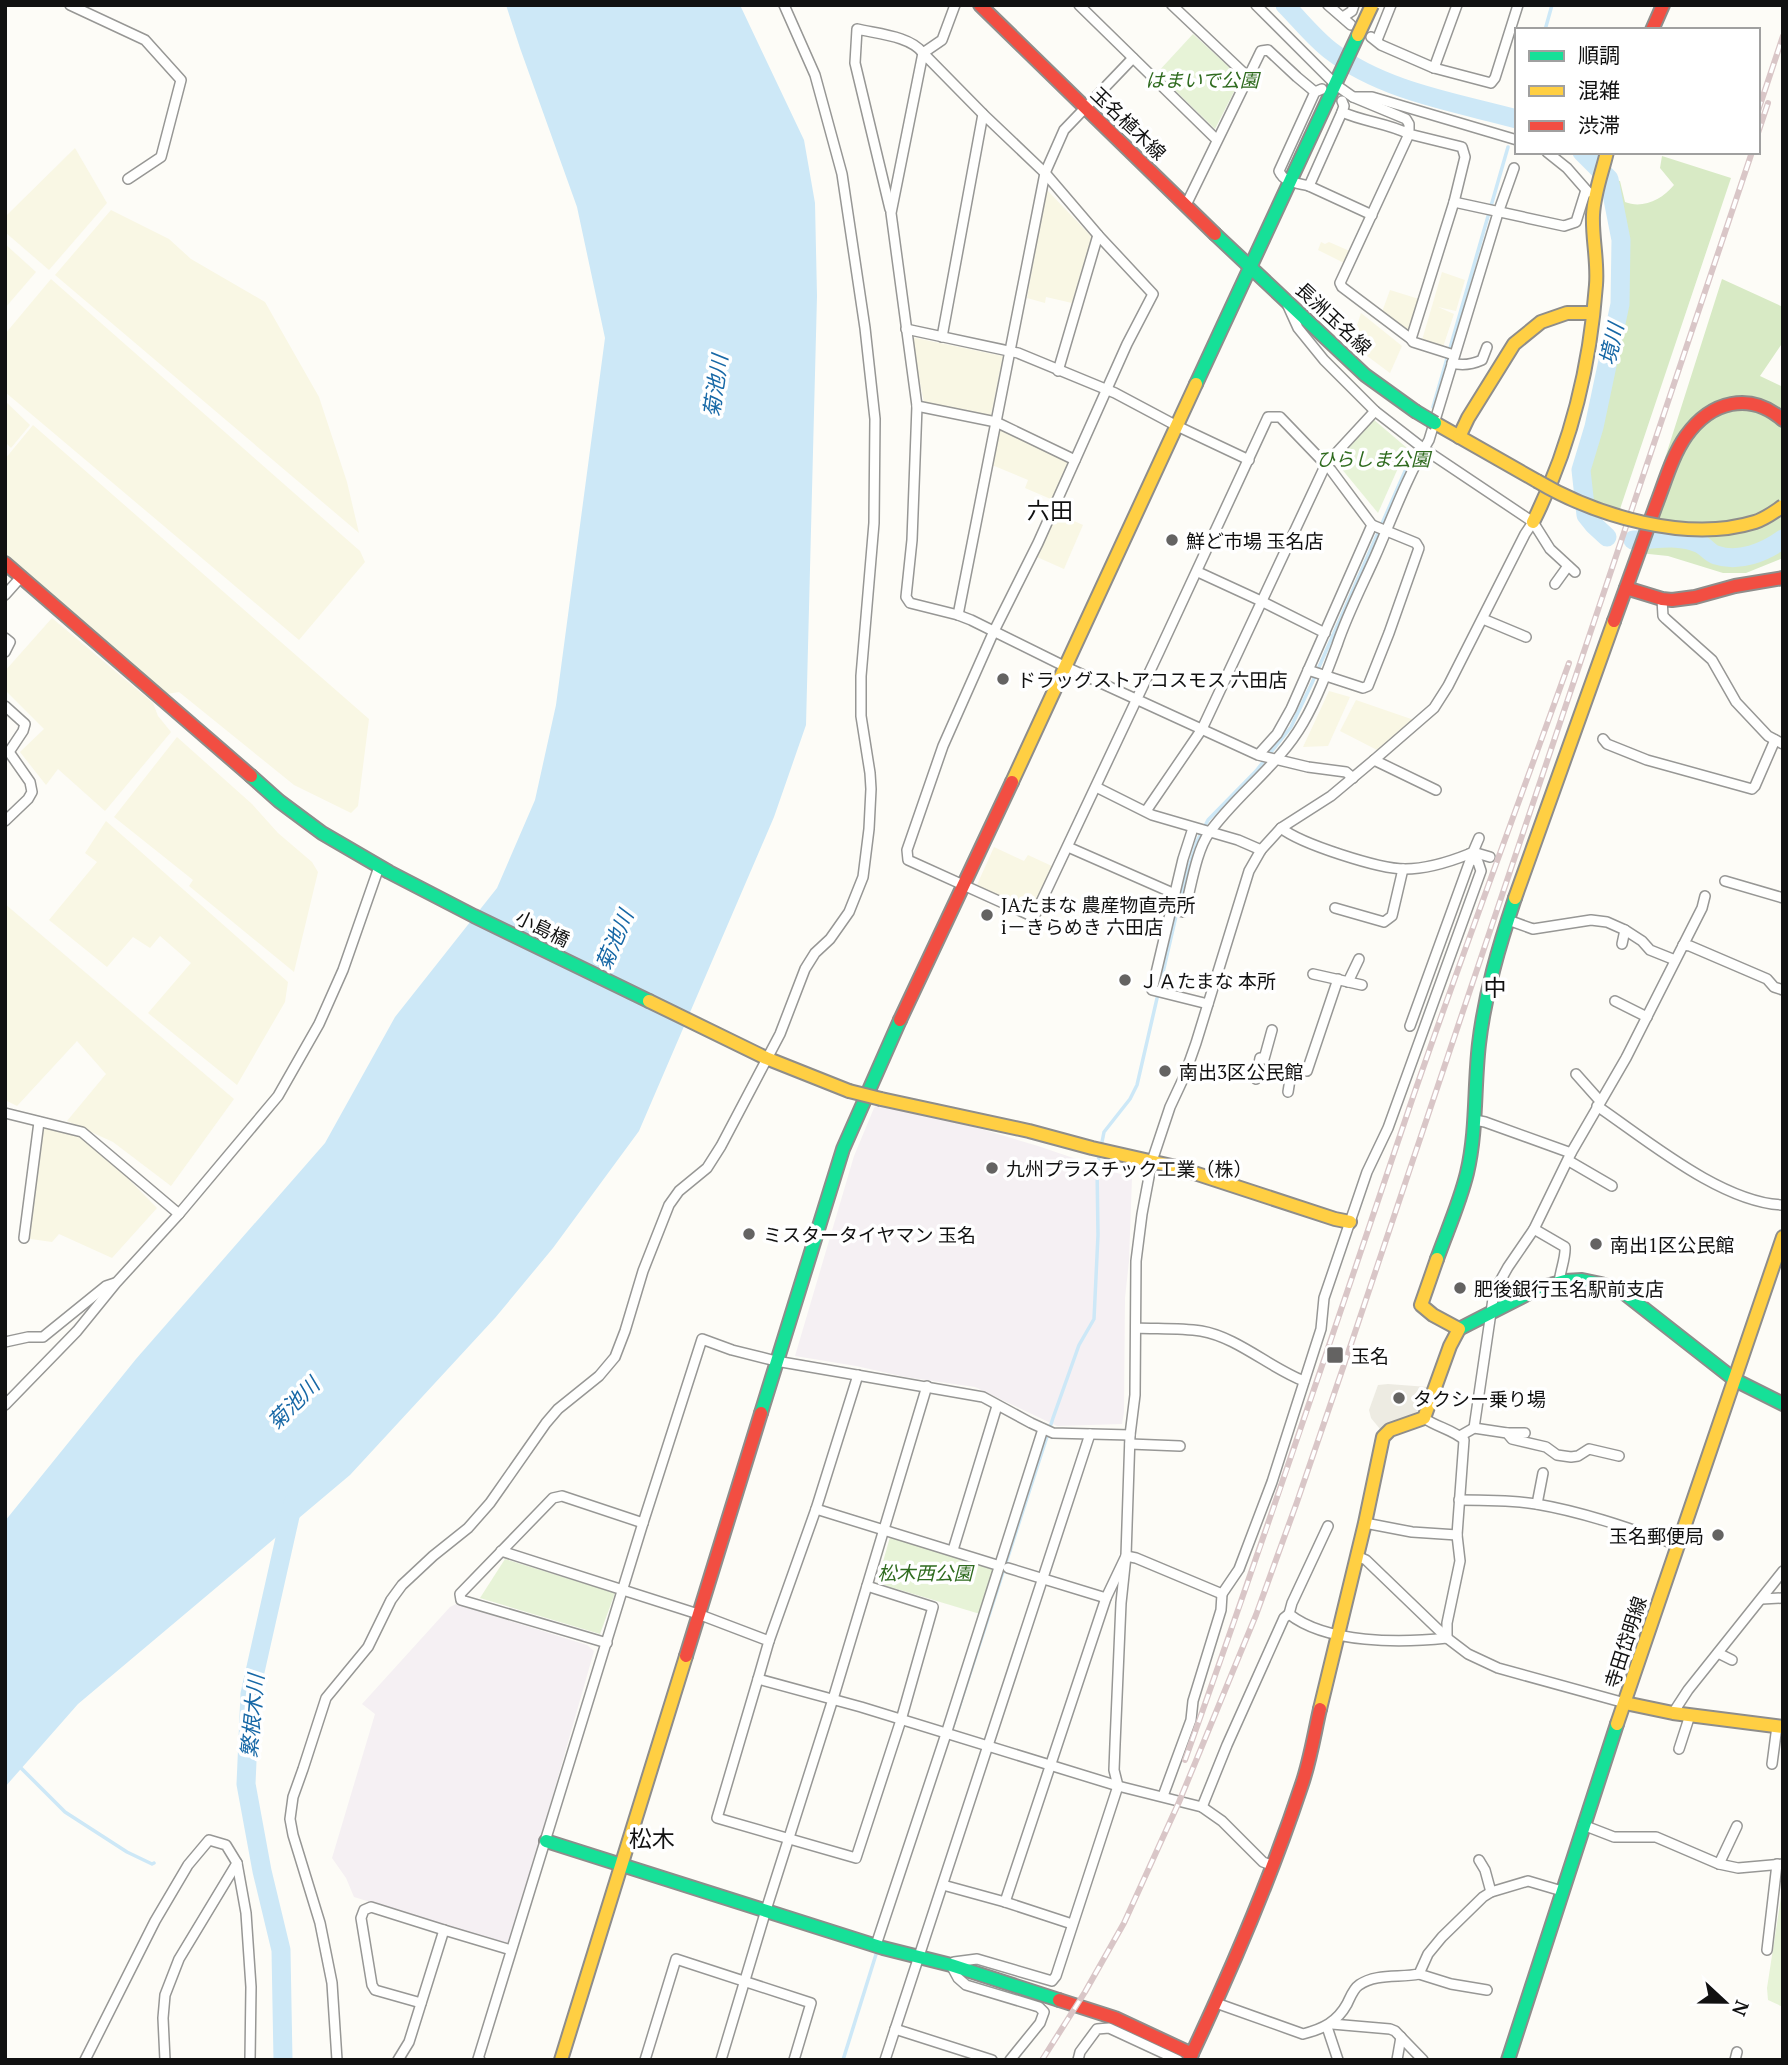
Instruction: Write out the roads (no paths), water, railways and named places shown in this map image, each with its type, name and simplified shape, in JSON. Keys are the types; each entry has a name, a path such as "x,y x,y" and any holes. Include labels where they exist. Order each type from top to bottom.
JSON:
{"street":[{"path":"70,5 145,40 181,80 161,157 128,179"},
{"path":"337,2060 332,1983 320,1923 290,1819 293,1797 326,1698 368,1647 391,1600 402,1585 468,1528 502,1487 552,1416 599,1376 615,1357 643,1271 669,1205 679,1191 707,1168 721,1146 762,1056 780,1034 805,969 849,912 863,877 871,789 861,716 861,676 874,523 875,419 842,174 815,75 784,5"},
{"path":"891,213 923,53 942,40 956,5"},
{"name":"玉名植木線","path":"980,5 1251,268"},
{"path":"1172,5 1247,76"},
{"path":"1256,5 1353,97 1406,119 1409,124 1409,134 1340,283 1342,287 1413,342 1450,356 1459,365 1482,360 1487,347"},
{"path":"1328,5 1362,37 1434,68 1491,83 1495,78 1518,5"},
{"path":"1343,17 1352,11 1354,5"},
{"path":"561,2060 843,1149 915,987 1338,82 1362,37 1372,5"},
{"path":"1362,37 1391,5"},
{"path":"1434,68 1457,5"},
{"path":"1653,28 1663,5"},
{"path":"1081,6 1216,139"},
{"path":"1316,673 1363,688 1368,686 1419,548 1416,543 1380,528 1326,464 1280,417 1268,417 1198,572 1137,700 1068,847 1034,917 908,860 907,850 943,746 994,631 1038,543 1153,294 1045,173 916,45 903,39 857,29 855,63 891,213 917,406 912,540 906,597 910,603 958,615 994,631 1066,667 1137,700 1267,758 1346,772 1353,778"},
{"path":"1186,205 1247,76 1261,51 1268,50 1297,77 1318,90 1279,171 1281,177 1309,186 1372,215"},
{"path":"958,615 1045,173 1064,130 1133,58"},
{"path":"1353,97 1372,97 1515,139"},
{"path":"1309,186 1342,112 1342,101"},
{"path":"1342,112 1357,119 1462,147 1465,157 1454,202 1410,339"},
{"path":"942,337 983,114"},
{"path":"951,1965 954,1962 977,1959 1052,1981 1056,1976 1118,1786 1114,1770 1130,1439 1135,1395 1136,1261 1152,1161 1170,1107 1192,1055 1249,871 1261,850 1281,828 1331,796 1434,708 1545,501 1568,442 1586,364 1597,281 1592,193 1550,154"},
{"path":"1454,202 1564,226 1576,222 1592,193 1606,156"},
{"path":"1267,758 1283,752 1303,723 1325,633 1429,440 1492,211 1514,168"},
{"path":"1058,371 1098,235"},
{"name":"長洲玉名線","path":"1251,268 1365,374 1415,411 1575,502 1664,525 1708,529 1755,522 1783,506"},
{"path":"1284,298 1298,328 1375,411 1424,449 1533,522 1550,549 1572,569 1555,584"},
{"path":"1459,437 1514,344 1541,322 1567,313 1593,313"},
{"path":"906,329 1018,353 1108,390 1249,460"},
{"path":"1459,1329 1445,1319 1425,1311 1421,1305 1467,1173 1475,1120 1479,1047 1485,1002 1497,951 1568,746 1666,478 1688,433 1721,406 1743,402 1768,408 1783,420"},
{"path":"917,406 996,422 1075,460"},
{"path":"1146,811 1202,729 1326,464 1375,411"},
{"path":"1208,1004 1152,990 1176,910 1175,894 1202,829 1220,818 1267,758 1291,709 1316,673 1380,528"},
{"name":"小島橋","path":"5,563 279,802 322,833 474,916 762,1056 849,1091 1176,1167 1350,1222"},
{"path":"1198,572 1325,633"},
{"path":"5,595 21,577"},
{"path":"1626,588 1662,599 1695,597 1735,586 1783,578"},
{"path":"1603,739 1607,744 1647,760 1752,789 1779,742 1736,702 1712,660 1666,619 1662,599"},
{"path":"1483,619 1526,637"},
{"path":"5,638 10,642 5,652"},
{"path":"5,706 25,724 9,752 30,782 32,792 5,821"},
{"path":"1374,760 1436,790"},
{"path":"1096,788 1146,811 1261,850"},
{"path":"1281,828 1297,838 1349,856 1404,869 1428,867 1471,855 1490,857"},
{"path":"1176,910 1185,909 1200,854 1202,829"},
{"path":"1410,1026 1479,838"},
{"path":"1068,847 1175,894"},
{"path":"1163,1796 1191,1720 1193,1701 1221,1610 1223,1594 1239,1569 1262,1513 1321,1329 1324,1298 1367,1172 1388,1128 1482,871 1471,855"},
{"path":"5,1405 77,1331 278,1096 319,1024 384,869"},
{"path":"1335,908 1384,922 1392,916 1404,869"},
{"path":"1725,881 1783,898"},
{"path":"1474,1428 1494,1292 1534,1228 1598,1104 1626,1058 1702,908 1705,895"},
{"path":"1508,920 1533,929 1591,920 1607,922 1625,930 1650,950 1675,960"},
{"path":"1622,944 1625,930"},
{"path":"1683,945 1767,979 1774,987 1783,990"},
{"path":"1349,982 1359,960"},
{"path":"1313,974 1362,985"},
{"path":"1307,1071 1338,979"},
{"path":"1615,1002 1647,1017"},
{"path":"1256,1079 1272,1030"},
{"path":"1288,1092 1292,1067"},
{"path":"1576,1074 1598,1104 1695,1173 1728,1192 1783,1205"},
{"path":"5,1113 82,1132 179,1214"},
{"path":"1475,1120 1486,1122 1570,1157 1612,1185"},
{"path":"24,1238 39,1122"},
{"path":"1534,1228 1565,1247 1559,1283"},
{"name":"寺田岱明線","path":"1508,2060 1583,1825 1783,1237"},
{"path":"1424,1418 1450,1346 1459,1329 1539,1288 1582,1280 1624,1293 1735,1380 1783,1405"},
{"path":"5,1342 43,1337 106,1286 116,1283"},
{"path":"1136,1328 1203,1331 1230,1341 1304,1381"},
{"path":"479,2060 702,1339 776,1361 984,1397 1048,1431 1180,1446"},
{"path":"858,1375 816,1509 769,1641 717,1818 856,1858 901,1720 933,1607 867,1586"},
{"path":"721,2060 928,1386"},
{"path":"953,1550 997,1405"},
{"path":"1424,1418 1464,1440 1457,1535 1460,1561 1447,1623 1447,1638"},
{"path":"546,1842 878,1946 951,1965 1115,2018 1191,2057 1216,2003 1302,1785 1383,1437 1390,1430 1424,1418"},
{"path":"1460,1436 1474,1428 1525,1433"},
{"path":"878,1946 951,1735 1048,1431"},
{"path":"1507,1433 1512,1439 1546,1447 1557,1455 1578,1456 1589,1449 1619,1456"},
{"path":"885,2060 1090,1434"},
{"path":"1537,1504 1543,1474"},
{"path":"607,1643 461,1600 460,1594 553,1498 562,1496 643,1523"},
{"path":"1459,1500 1537,1504 1611,1522 1677,1545"},
{"path":"816,1509 1106,1598"},
{"path":"1365,1523 1412,1532 1457,1535"},
{"path":"1202,1807 1227,1745 1328,1526"},
{"path":"501,1551 698,1614 769,1641"},
{"path":"1126,1556 1223,1594"},
{"path":"1005,1902 1106,1598 1126,1556"},
{"path":"1357,1556 1366,1560 1447,1638 1468,1654 1498,1668 1625,1703 1673,1713 1780,1727 1772,1763"},
{"path":"1673,1713 1688,1690 1783,1571"},
{"path":"1762,1599 1782,1598"},
{"path":"1289,1615 1338,1635 1375,1641 1447,1638"},
{"path":"1718,1653 1732,1660"},
{"path":"758,1679 833,1699 1050,1767 1202,1807 1222,1821 1264,1862 1271,1865"},
{"path":"1679,1749 1690,1715"},
{"path":"1583,1825 1614,1837 1656,1837 1720,1864 1738,1868 1780,1864 1767,1950"},
{"path":"1720,1864 1737,1826"},
{"path":"85,2060 155,1921 188,1866 209,1840 226,1844 237,1863 246,1913 251,1987 250,2060"},
{"path":"1479,1860 1485,1870 1491,1892"},
{"path":"165,2060 165,1995 179,1959 237,1863"},
{"path":"1419,1974 1428,1954 1442,1937 1491,1892 1528,1881 1562,1891"},
{"path":"943,1885 1072,1924"},
{"path":"421,2003 375,1990 361,1918 364,1910 371,1907 511,1950"},
{"path":"398,2060 409,2042 444,1930"},
{"path":"645,2060 676,1959 811,2003 794,2060"},
{"path":"951,1965 958,1978 966,1985 1038,2007 1044,2012 1040,2023 1010,2060"},
{"path":"1329,2025 1345,2008 1358,1985 1375,1978 1419,1974 1451,1984 1487,1990"},
{"path":"1216,2003 1303,2034 1329,2025 1390,2029 1423,2060"},
{"path":"1329,2025 1338,2060"},
{"path":"1078,2060 1080,2052 1097,2029 1109,2028 1178,2060"},
{"path":"895,2029 992,2060"},
{"path":"1398,2060 1401,2037"}],"water":[{"name":"菊池川","path":"506,5 740,5 804,140 815,203 817,296 806,725 774,817 639,1131 553,1248 495,1318 350,1475 78,1704 5,1787 5,1521 136,1359 325,1143 395,1017 497,888 535,800 556,705 605,338 577,207"}],"waterway":[{"name":"境川","path":"1285,5 1331,51 1373,76 1420,94 1515,119"},
{"path":"1546,28 1552,5"},
{"path":"1433,407 1508,147"},
{"name":"境川","path":"1584,154 1609,179 1621,240 1620,304 1594,427 1581,470 1586,515 1607,537"},
{"path":"952,1729 1053,1418 1079,1345 1094,1319 1098,1235 1097,1167 1104,1132 1130,1099 1137,1085 1182,890 1197,841 1208,820 1256,771 1291,727 1413,453"},
{"name":"境川","path":"1633,540 1690,540 1711,553 1734,558 1760,552 1783,539"},
{"name":"繁根木川","path":"283,2060 281,1950 262,1871 246,1784 250,1694 293,1503"},
{"path":"19,1766 65,1812 127,1852 154,1863"},
{"path":"843,2060 878,1948"}],"railway":[{"path":"1760,105 1783,36"},
{"path":"1760,127 1768,103"},
{"path":"1042,2060 1124,1923 1179,1802 1256,1615 1346,1359 1751,154"},
{"path":"1185,1760 1432,1043 1569,663"}],"place":[{"name":"鮮ど市場 玉名店","path":"1172,540"},
{"name":"ドラッグストアコスモス 六田店","path":"1003,679"},
{"name":"JAたまな 農産物直売所 i－きらめき 六田店","path":"987,915"},
{"name":"ＪＡたまな 本所","path":"1125,980"},
{"name":"南出3区公民館","path":"1165,1071"},
{"name":"九州プラスチック工業（株）","path":"992,1168"},
{"name":"ミスタータイヤマン 玉名","path":"749,1234"},
{"name":"南出1区公民館","path":"1596,1244"},
{"name":"肥後銀行玉名駅前支店","path":"1460,1288"},
{"name":"玉名","path":"1335,1355"},
{"name":"タクシー乗り場","path":"1399,1398"},
{"name":"玉名郵便局","path":"1718,1535"}],"district":[{"name":"六田","path":"1050,510"},
{"name":"中","path":"1495,987"},
{"name":"松木","path":"652,1838"}],"park label":[{"name":"はまいで公園","path":"1202,79"},
{"name":"ひらしま公園","path":"1373,458"},
{"name":"松木西公園","path":"925,1572"}]}
